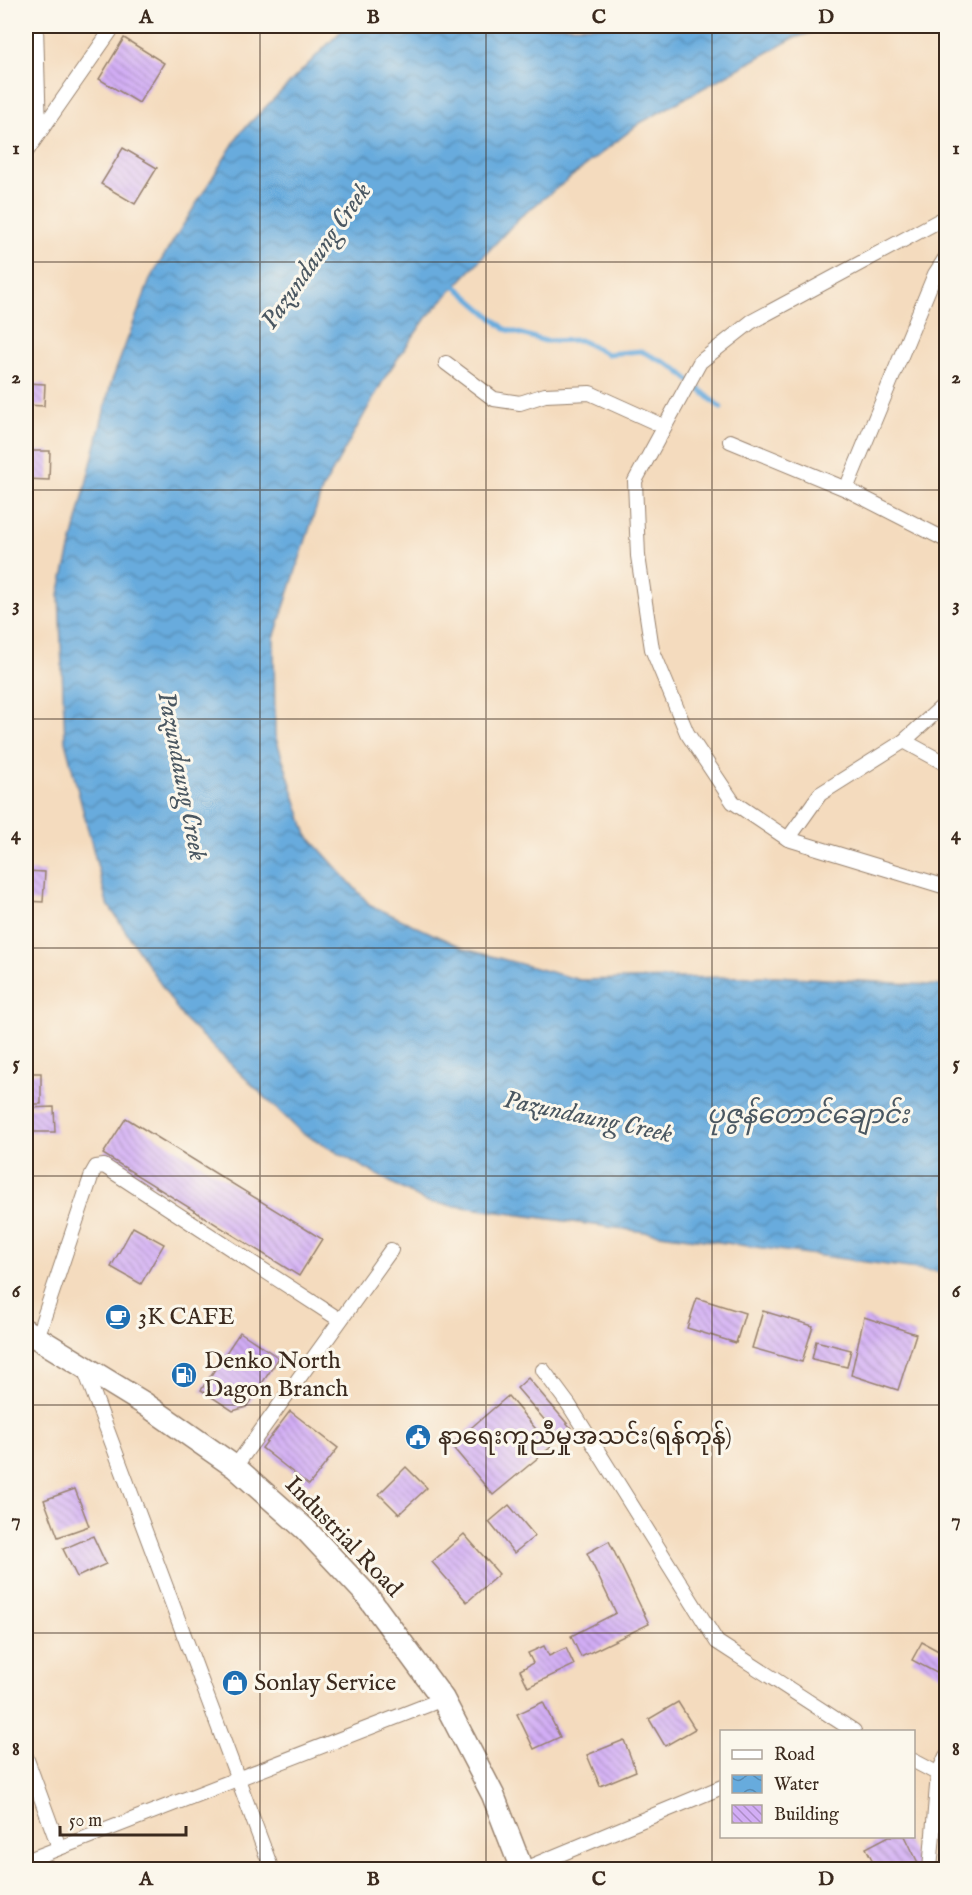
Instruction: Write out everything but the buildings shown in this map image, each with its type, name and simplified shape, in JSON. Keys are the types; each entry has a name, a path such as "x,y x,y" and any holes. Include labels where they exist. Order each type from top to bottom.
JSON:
{"main road":[{"name":"Industrial Road","path":"31,1334 145,1404 235,1467 305,1529 365,1593 443,1699 493,1795 522,1869"}],"street":[{"path":"36,26 39,132"},
{"path":"26,152 114,26"},
{"path":"946,217 751,322 700,362 635,481 638,556 652,649 687,733 733,802 789,839 946,887"},
{"path":"846,489 935,274 946,257"},
{"path":"446,363 495,399 520,403 545,395 590,393 663,426"},
{"path":"730,441 846,489 946,540"},
{"path":"789,839 820,794 904,741 946,703"},
{"path":"904,741 946,764"},
{"path":"31,1334 92,1174 96,1167 104,1166 340,1320"},
{"path":"235,1467 391,1250"},
{"path":"84,1368 272,1869"},
{"path":"543,1370 569,1405 717,1642 852,1730"},
{"path":"26,1861 59,1846 443,1699"},
{"path":"930,1869 946,1756"},
{"path":"26,1757 59,1846"},
{"path":"915,1762 942,1776"},
{"path":"522,1869 720,1787"}],"water":[{"name":"ပုဇွန်တောင်ချောင်း","path":"346,26 831,26 792,39 640,123 520,217 426,318 387,374 322,490 274,638 275,735 307,835 370,905 465,949 580,980 776,976 946,986 946,1273 426,1202 302,1133 183,1018 107,903 65,741 59,594 111,383 151,277 240,133"}],"waterway":[{"path":"452,283 505,329 545,341 580,340 607,354 641,351 674,367 721,408"}],"place":[{"name":"3K CAFE","path":"118,1317"},
{"name":"Denko North Dagon Branch","path":"184,1375"},
{"name":"နာရေးကူညီမှုအသင်း(ရန်ကုန်)","path":"418,1437"},
{"name":"Sonlay Service","path":"235,1683"}],"water label":[{"name":"Pazundaung Creek","path":"316,256"},
{"name":"Pazundaung Creek","path":"182,776"},
{"name":"Pazundaung Creek","path":"588,1117"}]}
